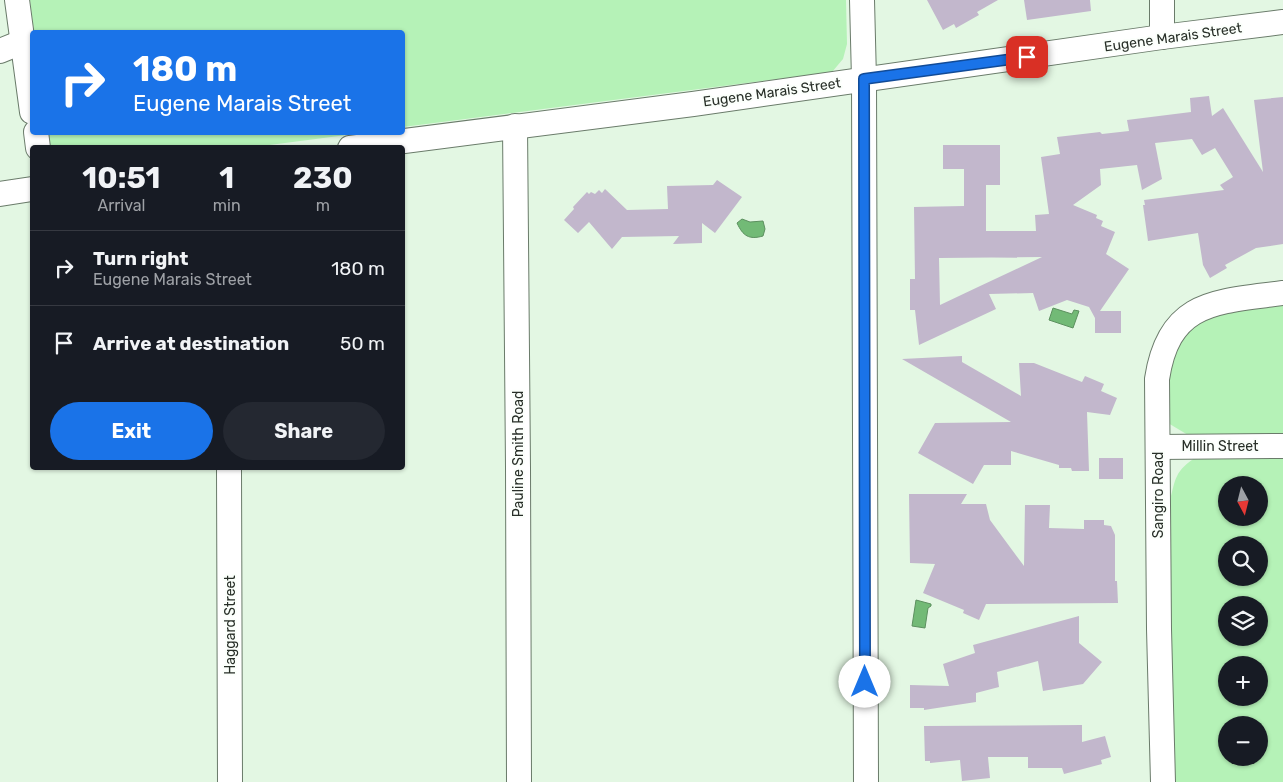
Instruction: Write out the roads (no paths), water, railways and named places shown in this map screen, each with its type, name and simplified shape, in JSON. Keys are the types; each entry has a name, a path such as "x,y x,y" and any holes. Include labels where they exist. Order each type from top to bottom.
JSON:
{"street":[{"path":"17,0 30,98"},
{"path":"862,0 864,79 866,782"},
{"path":"1162,0 1162,38"},
{"name":"Eugene Marais Street","path":"372,145 693,104 1283,22"},
{"path":"0,51 22,42"},
{"name":"Pauline Smith Road","path":"515,126 519,782"},
{"path":"0,194 30,189"},
{"name":"Sangiro Road","path":"1163,782 1157,380 1160,358 1173,330 1187,317 1210,304 1283,293"},
{"name":"Millin Street","path":"1158,447 1283,446"},
{"name":"Haggard Street","path":"229,470 230,782"}]}
